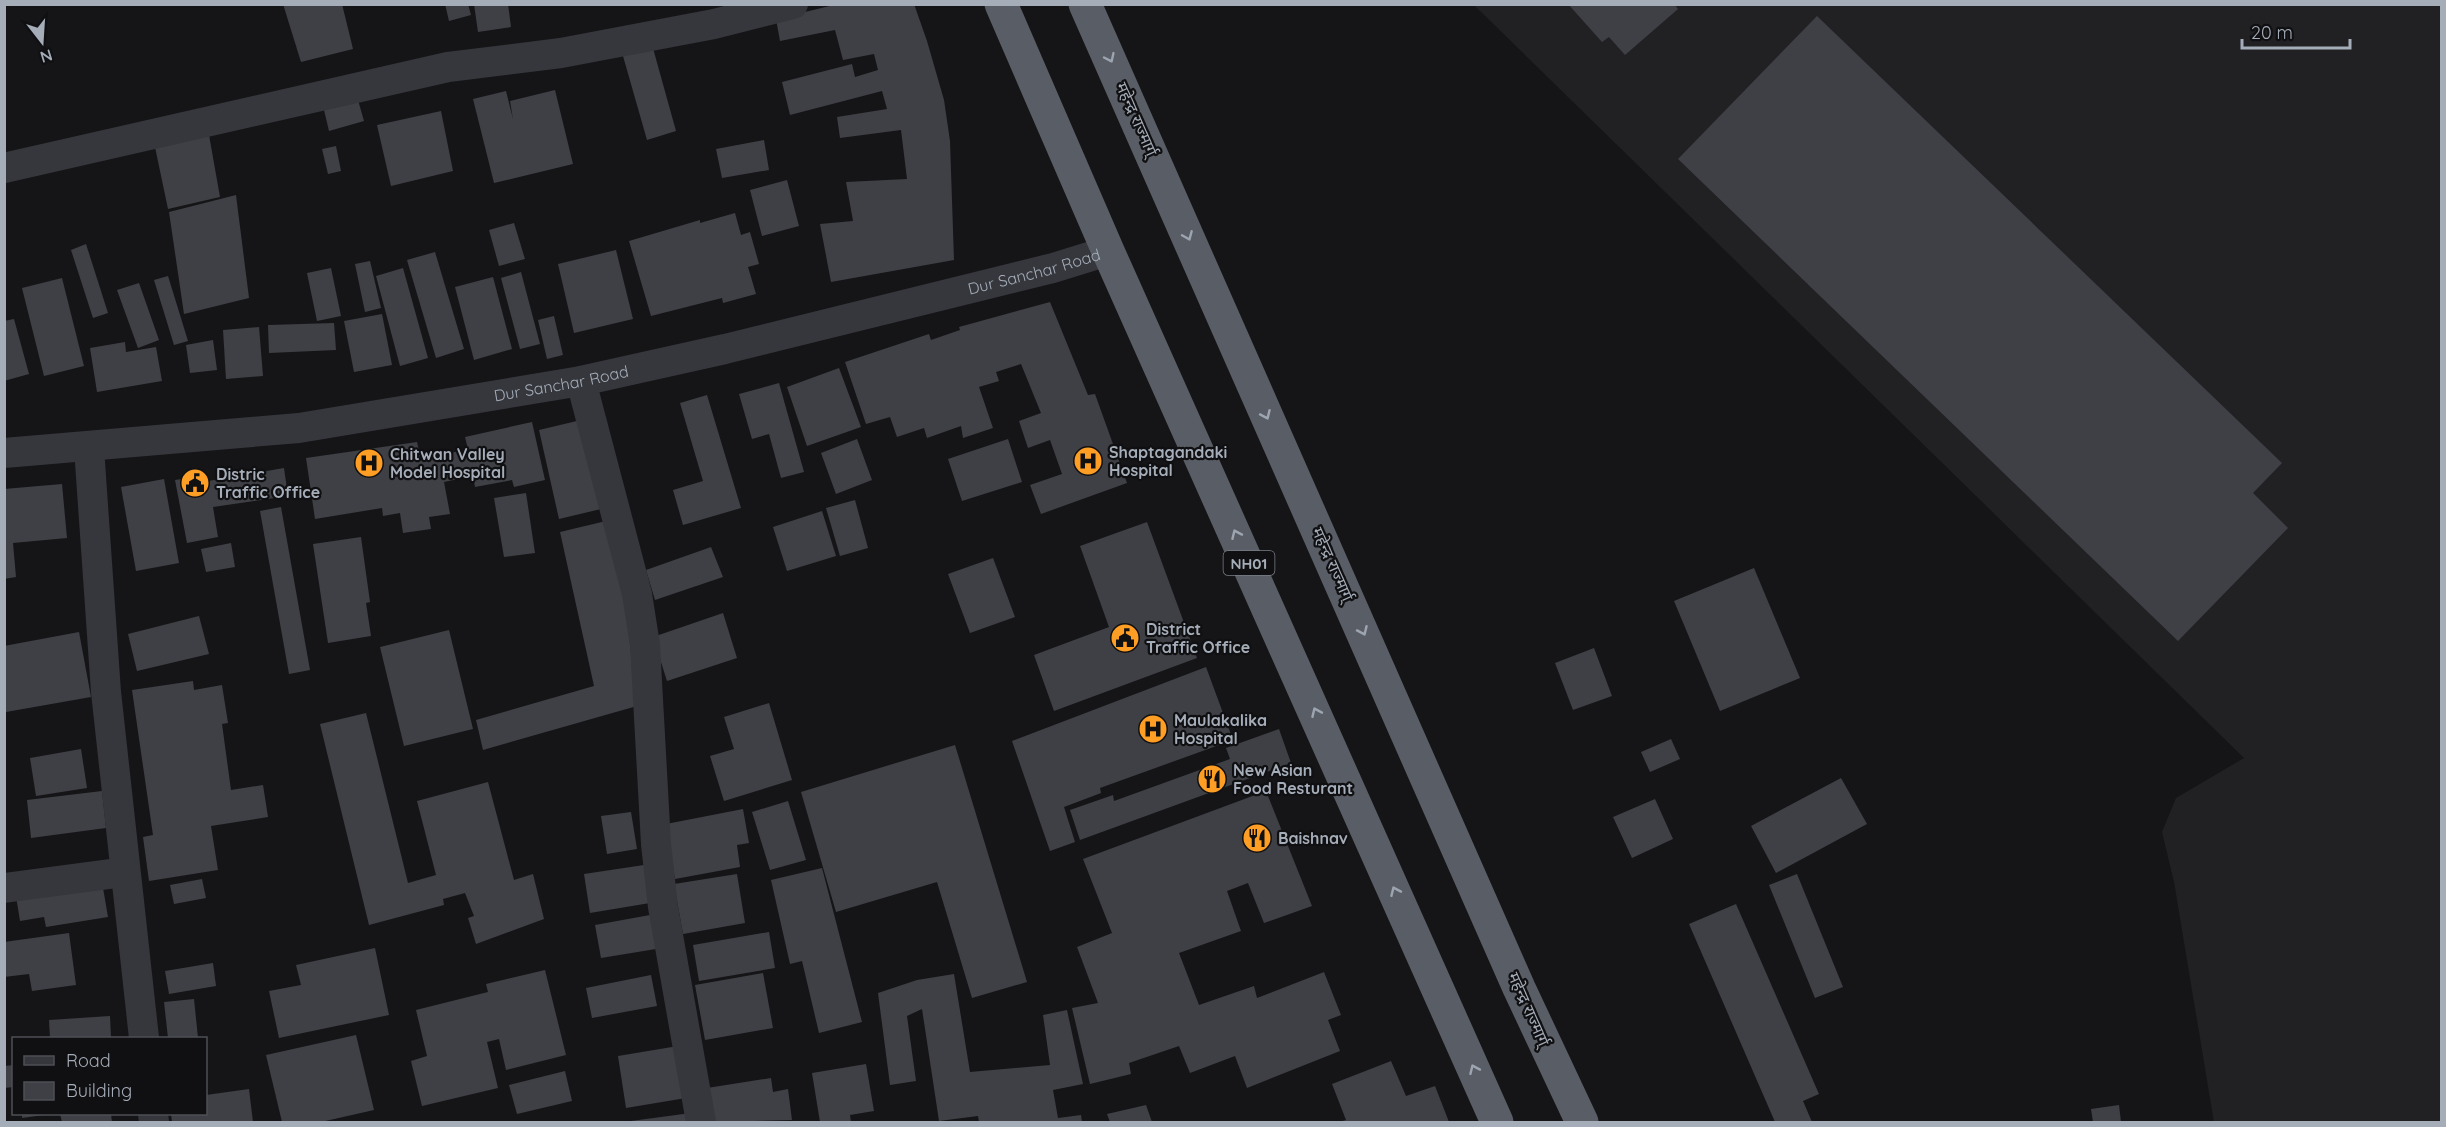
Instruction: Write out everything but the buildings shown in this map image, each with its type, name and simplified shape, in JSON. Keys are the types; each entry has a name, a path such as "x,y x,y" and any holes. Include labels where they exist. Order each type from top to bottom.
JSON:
{"highway":[{"name":"NH01","path":"1001,4 1108,251 1497,1122"},
{"name":"महेन्द्र राज्मार्ग्","path":"1085,4 1514,977 1582,1122"}],"street":[{"path":"4,168 448,67 573,51 714,24 793,4"},
{"name":"Dur Sanchar Road","path":"4,453 89,448 299,428 581,381 804,330 1053,268 1108,251"},
{"path":"581,381 637,594 645,645 658,865 701,1122"},
{"path":"89,448 106,692 144,1037"},
{"path":"4,888 125,872"}],"shaded area":[{"path":"1474,5 2441,5 2441,1122 2214,1122 2174,882 2162,832 2176,798 2244,758"}],"place":[{"name":"Shaptagandaki Hospital","path":"1088,461"},
{"name":"Chitwan Valley Model Hospital","path":"369,463"},
{"name":"Distric Traffic Office","path":"195,483"},
{"name":"District Traffic Office","path":"1125,638"},
{"name":"Maulakalika Hospital","path":"1153,729"},
{"name":"New Asian Food Resturant","path":"1212,779"},
{"name":"Baishnav","path":"1257,838"}]}
